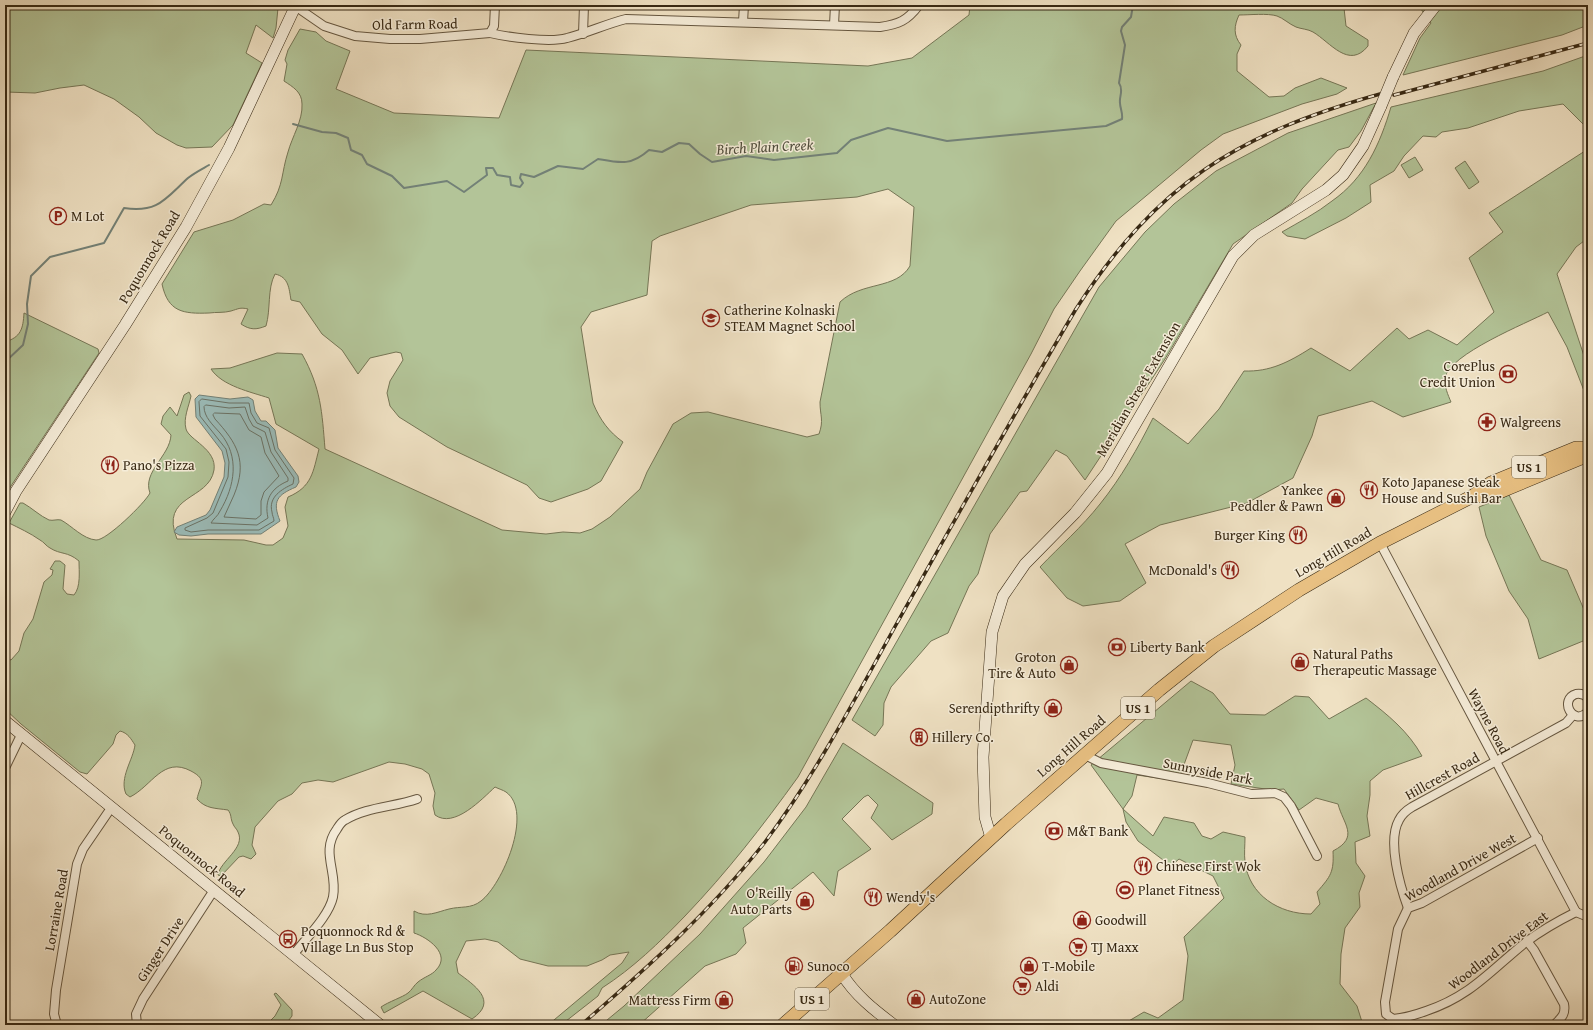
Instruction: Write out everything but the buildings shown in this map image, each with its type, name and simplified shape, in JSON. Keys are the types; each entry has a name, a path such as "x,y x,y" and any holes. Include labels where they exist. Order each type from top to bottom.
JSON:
{"main road":[{"name":"Long Hill Road","path":"783,1025 842,974 991,838 1085,755 1159,690 1214,646 1299,590 1380,543 1473,496 1492,495 1580,458 1588,450"}],"street":[{"name":"Old Farm Road","path":"295,5 324,26 355,36 420,40 490,33 502,36 565,39 626,19 880,27 898,24 911,15 919,5"},
{"name":"Poquonnock Road","path":"5,512 16,491 126,326 186,227 229,148 295,5"},
{"path":"490,33 494,26 495,5"},
{"path":"583,34 584,5"},
{"path":"743,22 744,5"},
{"path":"834,25 835,5"},
{"name":"Meridian Street Extension","path":"991,838 985,817 983,757 992,632 1003,596 1021,569 1075,513 1107,473 1233,256 1254,235 1326,190 1343,175 1363,146 1414,33 1436,5"},
{"name":"Wayne Road","path":"1380,543 1576,912"},
{"path":"1588,698 1579,694 1570,699 1568,706 1573,715 1581,716 1588,712"},
{"name":"Hillcrest Road","path":"1408,908 1403,894 1395,854 1395,830 1398,820 1404,812 1566,723 1573,715"},
{"name":"Poquonnock Road","path":"5,721 380,1025"},
{"path":"5,768 21,735"},
{"name":"Sunnyside Park","path":"1085,755 1101,763 1208,782 1251,794 1276,793 1284,797 1291,806 1317,856"},
{"path":"294,954 324,915 333,898 334,887 329,861 330,846 333,834 343,821 357,813 417,800"},
{"name":"Lorraine Road","path":"57,1025 54,1014 56,990 77,864 83,848 111,808"},
{"name":"Woodland Drive West","path":"1389,1017 1385,1010 1385,1002 1398,929 1408,908 1422,903 1538,838"},
{"name":"Ginger Drive","path":"137,1025 136,1014 143,999 214,890"},
{"path":"1576,912 1588,917"},
{"name":"Woodland Drive East","path":"1389,1017 1393,1019 1408,1017 1454,1000 1486,977 1527,941 1549,926 1576,912"},
{"path":"1527,941 1534,950 1564,1004 1565,1010 1563,1016 1554,1025"},
{"path":"842,974 850,986 875,1010 894,1025"}],"green space":[{"path":"5,5 271,5 278,8 276,28 273,38 256,25 246,53 262,63 233,125 212,147 186,148 177,145 156,133 139,117 114,99 84,85 35,93 6,92 5,99"},
{"path":"970,5 1347,5 1344,8 1346,26 1368,40 1368,46 1361,53 1347,55 1340,52 1313,32 1296,27 1277,16 1264,14 1239,15 1235,30 1238,41 1241,45 1237,54 1237,71 1269,97 1284,96 1295,88 1321,78 1347,88 1337,94 1302,104 1223,134 1201,150 1116,221 1054,309 1031,354 798,777 744,849 685,916 645,955 602,988 598,996 561,1025 548,1025 622,963 629,952 610,955 587,966 548,966 520,959 498,942 485,939 466,941 456,962 458,973 477,988 484,1000 480,1012 472,1019 423,991 384,1013 381,1007 408,993 418,982 434,972 440,964 441,958 436,947 425,938 414,933 414,911 423,914 436,913 453,908 477,904 489,893 498,880 506,865 516,831 517,815 514,802 505,791 495,787 467,811 451,818 442,818 435,815 433,806 435,793 429,774 422,769 405,764 389,762 333,782 318,780 302,783 292,794 278,801 255,827 252,845 256,854 251,859 243,856 239,857 221,876 218,875 220,870 236,849 240,838 233,825 228,810 204,805 197,799 202,783 200,777 181,767 173,767 158,774 138,792 130,797 126,794 124,782 135,745 125,733 120,731 116,735 113,744 87,774 80,772 5,709 5,663 7,659 11,660 19,651 24,633 33,619 44,582 52,575 53,570 50,569 55,561 60,561 65,565 63,589 67,594 74,595 78,588 79,579 79,561 71,556 54,550 32,535 9,523 20,503 23,503 49,520 61,520 82,535 91,539 101,539 133,513 150,493 150,478 166,450 171,435 161,424 163,416 170,407 177,416 184,395 189,392 191,396 186,416 186,429 188,433 211,456 214,463 214,470 210,480 204,488 187,499 179,506 174,514 173,524 177,539 244,540 273,545 283,538 288,526 285,507 288,497 302,489 307,483 313,472 319,449 276,424 269,398 229,384 216,375 211,369 230,368 277,353 302,354 313,378 320,400 325,449 502,530 546,534 563,532 580,533 592,529 610,517 640,489 647,472 673,424 691,413 708,412 807,437 819,434 822,421 820,402 840,302 849,295 858,291 896,279 904,274 910,266 914,207 888,189 857,197 751,205 660,236 652,241 647,295 591,312 581,327 593,403 605,425 623,442 601,481 588,489 551,502 539,498 527,485 447,447 399,417 390,406 387,393 390,381 403,360 401,353 396,352 370,358 358,374 342,350 322,334 300,302 291,300 288,284 280,276 275,274 271,286 266,326 259,328 253,329 241,324 248,309 241,308 228,312 192,313 184,312 178,309 168,300 162,284 194,232 233,220 264,204 271,205 275,198 302,110 302,100 299,93 284,81 287,64 285,60 288,50 300,29 316,32 326,41 350,51 336,89 394,113 499,118 526,50 868,66 912,58 969,15"},
{"path":"1418,5 1588,5 1588,25 1562,35 1403,75 1420,38 1431,23"},
{"path":"1588,55 1588,122 1584,125 1563,104 1519,111 1468,128 1442,132 1436,137 1423,136 1404,156 1394,171 1370,185 1371,202 1346,218 1305,239 1287,236 1282,232 1326,205 1344,192 1354,182 1370,159 1376,147 1391,107 1543,71"},
{"path":"1376,103 1361,131 1349,147 1338,150 1302,189 1292,203 1233,244 1165,359 1085,480 1067,456 1056,450 1027,491 1020,492 990,534 978,574 969,586 948,633 931,641 891,687 884,703 883,725 875,736 852,720 1099,287 1145,232 1174,204 1216,171 1288,133"},
{"path":"1588,149 1588,238 1576,247 1557,274 1588,368 1588,401 1567,347 1548,312 1490,340 1460,359 1450,369 1445,378 1446,387 1451,402 1403,417 1372,401 1318,416 1312,436 1293,478 1247,503 1160,525 1125,544 1146,583 1120,601 1083,606 1067,598 1040,567 1086,521 1108,494 1129,462 1153,418 1188,444 1219,409 1244,371 1271,368 1295,358 1311,348 1350,371 1397,328 1409,339 1428,330 1457,345 1494,312 1469,258 1503,232 1489,213"},
{"path":"1415,157 1423,170 1409,178 1401,165"},
{"path":"1465,161 1479,182 1469,189 1455,168"},
{"path":"24,313 98,349 99,353 5,495 5,342 15,338 20,332 23,324"},
{"path":"1509,495 1541,560 1567,570 1588,619 1588,639 1539,659 1528,619 1509,591 1486,536 1479,507"},
{"path":"1191,681 1213,693 1230,714 1265,715 1295,696 1309,697 1329,719 1366,698 1397,724 1404,731 1422,756 1383,770 1370,781 1367,816 1370,836 1355,842 1356,863 1365,876 1359,893 1360,907 1345,928 1341,954 1340,984 1357,1006 1363,1025 1122,1025 1144,1012 1158,1018 1183,1000 1188,956 1184,937 1224,898 1213,876 1179,859 1171,866 1138,841 1126,822 1123,809 1091,765","holes":["1193,740 1231,745 1235,765 1231,784 1272,790 1284,789 1299,810 1316,798 1338,804 1348,830 1348,835 1346,841 1333,851 1331,873 1326,882 1317,892 1320,904 1311,914 1299,913 1288,911 1277,906 1259,893 1252,884 1245,862 1245,837 1223,832 1211,839 1202,836 1194,823 1164,817 1153,836 1123,809 1132,796 1137,775 1178,781"]},
{"path":"843,743 933,803 932,814 892,840 871,818 878,805 868,795 864,797 842,819 871,849 838,871 834,896 813,872 743,928 746,943 736,954 705,966 639,1025 601,1025 624,1006 700,934 764,862 806,807"},
{"path":"276,993 292,1010 292,1016 285,1025 266,1025 275,1016 281,1005 274,994"}],"water":[{"path":"199,395 230,399 248,397 253,400 255,411 261,421 266,421 275,430 278,448 298,476 299,482 296,487 284,493 278,500 276,508 280,521 261,534 208,534 191,536 179,535 174,532 177,527 206,515 210,510 224,477 225,463 222,451 196,417 195,399"}],"waterway":[{"name":"Birch Plain Creek","path":"293,124 322,132 336,133 348,138 351,150 362,155 367,164 392,176 404,188 447,181 464,192 487,175 486,168 493,168 497,175 510,177 511,185 520,187 523,183 520,178 521,174 534,177 558,166 583,169 598,159 613,162 631,161 637,159 649,150 662,152 679,143 689,144 712,162 746,156 774,160 837,153 851,140 888,128 947,141 1106,126 1122,119 1120,105 1121,88 1119,83 1125,45 1121,31 1122,27 1131,17 1133,5"},
{"name":"Birch Plain Creek","path":"5,362 23,345 28,324 27,304 31,276 50,257 104,243 124,208 145,208 160,203 190,176 209,165"}],"railway":[{"path":"1394,95 1588,43"},
{"path":"581,1025 678,938 723,892 765,842 784,816 835,735 986,465 1076,309 1106,265 1138,228 1170,196 1205,169 1243,146 1284,127 1329,110 1380,94"}],"place":[{"name":"M Lot","path":"58,216"},
{"name":"Catherine Kolnaski STEAM Magnet School","path":"711,318"},
{"name":"CorePlus Credit Union","path":"1508,374"},
{"name":"Walgreens","path":"1487,422"},
{"name":"Pano's Pizza","path":"110,465"},
{"name":"Koto Japanese Steak House and Sushi Bar","path":"1369,490"},
{"name":"Yankee Peddler & Pawn","path":"1336,498"},
{"name":"Burger King","path":"1298,535"},
{"name":"McDonald's","path":"1230,570"},
{"name":"Liberty Bank","path":"1117,647"},
{"name":"Natural Paths Therapeutic Massage","path":"1300,662"},
{"name":"Groton Tire & Auto","path":"1069,665"},
{"name":"Serendipthrifty","path":"1053,708"},
{"name":"Hillery Co.","path":"919,737"},
{"name":"M&T Bank","path":"1054,831"},
{"name":"Chinese First Wok","path":"1143,866"},
{"name":"Planet Fitness","path":"1125,890"},
{"name":"Wendy's","path":"873,897"},
{"name":"O'Reilly Auto Parts","path":"805,901"},
{"name":"Goodwill","path":"1082,920"},
{"name":"Poquonnock Rd & Village Ln Bus Stop","path":"288,939"},
{"name":"TJ Maxx","path":"1078,947"},
{"name":"Sunoco","path":"794,966"},
{"name":"T-Mobile","path":"1029,966"},
{"name":"Aldi","path":"1022,986"},
{"name":"AutoZone","path":"916,999"},
{"name":"Mattress Firm","path":"724,1000"}]}
